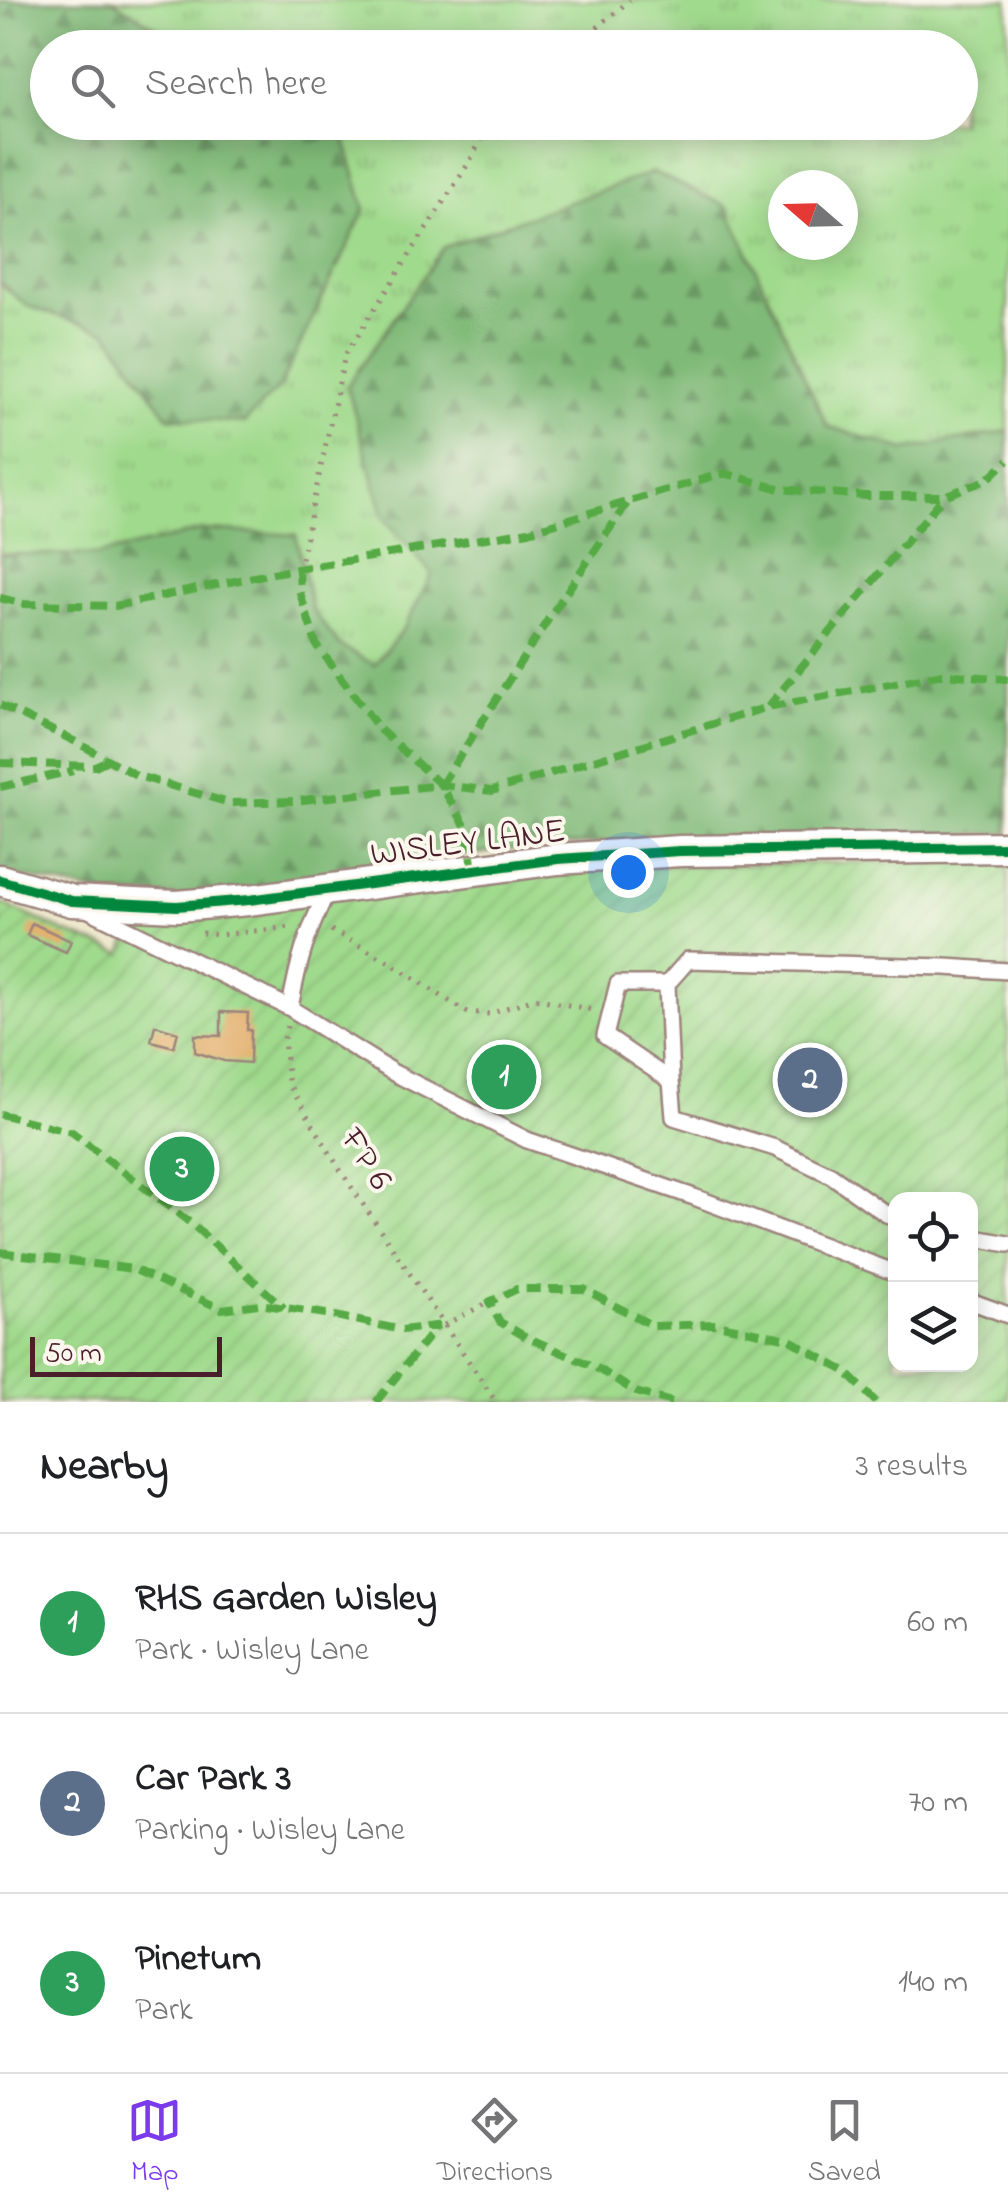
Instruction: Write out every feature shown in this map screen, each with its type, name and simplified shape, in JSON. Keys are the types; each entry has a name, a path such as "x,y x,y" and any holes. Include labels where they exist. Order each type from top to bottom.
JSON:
{"street":[{"name":"WISLEY LANE","path":"0,880 72,902 177,906 558,858 680,851 1008,848"}],"lane":[{"path":"290,1008 298,960 328,890"},
{"path":"72,902 290,1008 394,1073 527,1140 888,1270"},
{"path":"888,1215 831,1175 776,1148 674,1117 667,984 688,960 930,966 1008,972"},
{"path":"667,984 618,984 605,1036 670,1082"},
{"path":"978,1238 1008,1244"},
{"path":"978,1304 1008,1316"}],"path":[{"path":"594,30 630,0"},
{"path":"299,569 345,355 480,140"},
{"path":"310,925 339,933 466,1012 490,1014 534,998 610,1014"},
{"path":"444,1325 489,1302"}],"green space":[{"path":"0,0 1008,0 1008,833 550,845 428,860 0,872"},
{"path":"0,0 112,0 160,30 30,30 30,140 345,140 365,209 280,386 244,423 168,417 107,332 27,306 0,283"},
{"path":"653,172 727,206 827,426 904,450 1008,431 1008,833 550,845 182,897 107,895 0,872 0,554 99,555 203,530 296,535 312,610 339,645 374,665 404,628 432,574 384,518 347,386 444,247"},
{"path":"1008,859 1008,1402 0,1402 0,902 122,954 132,928 133,912 562,868"}],"building":[{"path":"32,923 71,941 66,952 27,935"},
{"path":"221,1012 248,1013 250,1063 224,1061 195,1052 195,1035 221,1036"},
{"path":"155,1025 178,1032 174,1047 151,1041"}],"marked path":[{"path":"0,598 24,604 115,606 273,573 529,531 724,473 780,489 866,496 944,496 987,480 1008,460"},
{"path":"768,707 944,496"},
{"path":"441,785 628,502"},
{"path":"299,569 300,593 316,644 380,730 441,785 466,827 473,869"},
{"path":"0,705 138,776 229,803 293,801 441,785 492,791 768,707 943,674 1008,679"},
{"path":"0,763 95,766 108,760"},
{"path":"0,787 73,771"},
{"path":"0,1114 72,1132 193,1225 284,1308"},
{"path":"0,1252 133,1269 222,1309 259,1304 402,1330 444,1325"},
{"path":"672,1402 636,1392 595,1367 526,1337 500,1322 489,1302 517,1289 584,1289 653,1326 717,1324 788,1339 845,1371 876,1402"},
{"path":"376,1402 437,1326"}],"cycle path":[{"path":"0,880 72,901 177,906 558,859 680,851 1008,847"}],"place":[{"name":"RHS Garden Wisley","path":"504,1077"},
{"name":"Car Park 3","path":"810,1080"},
{"name":"Pinetum","path":"182,1169"}]}
